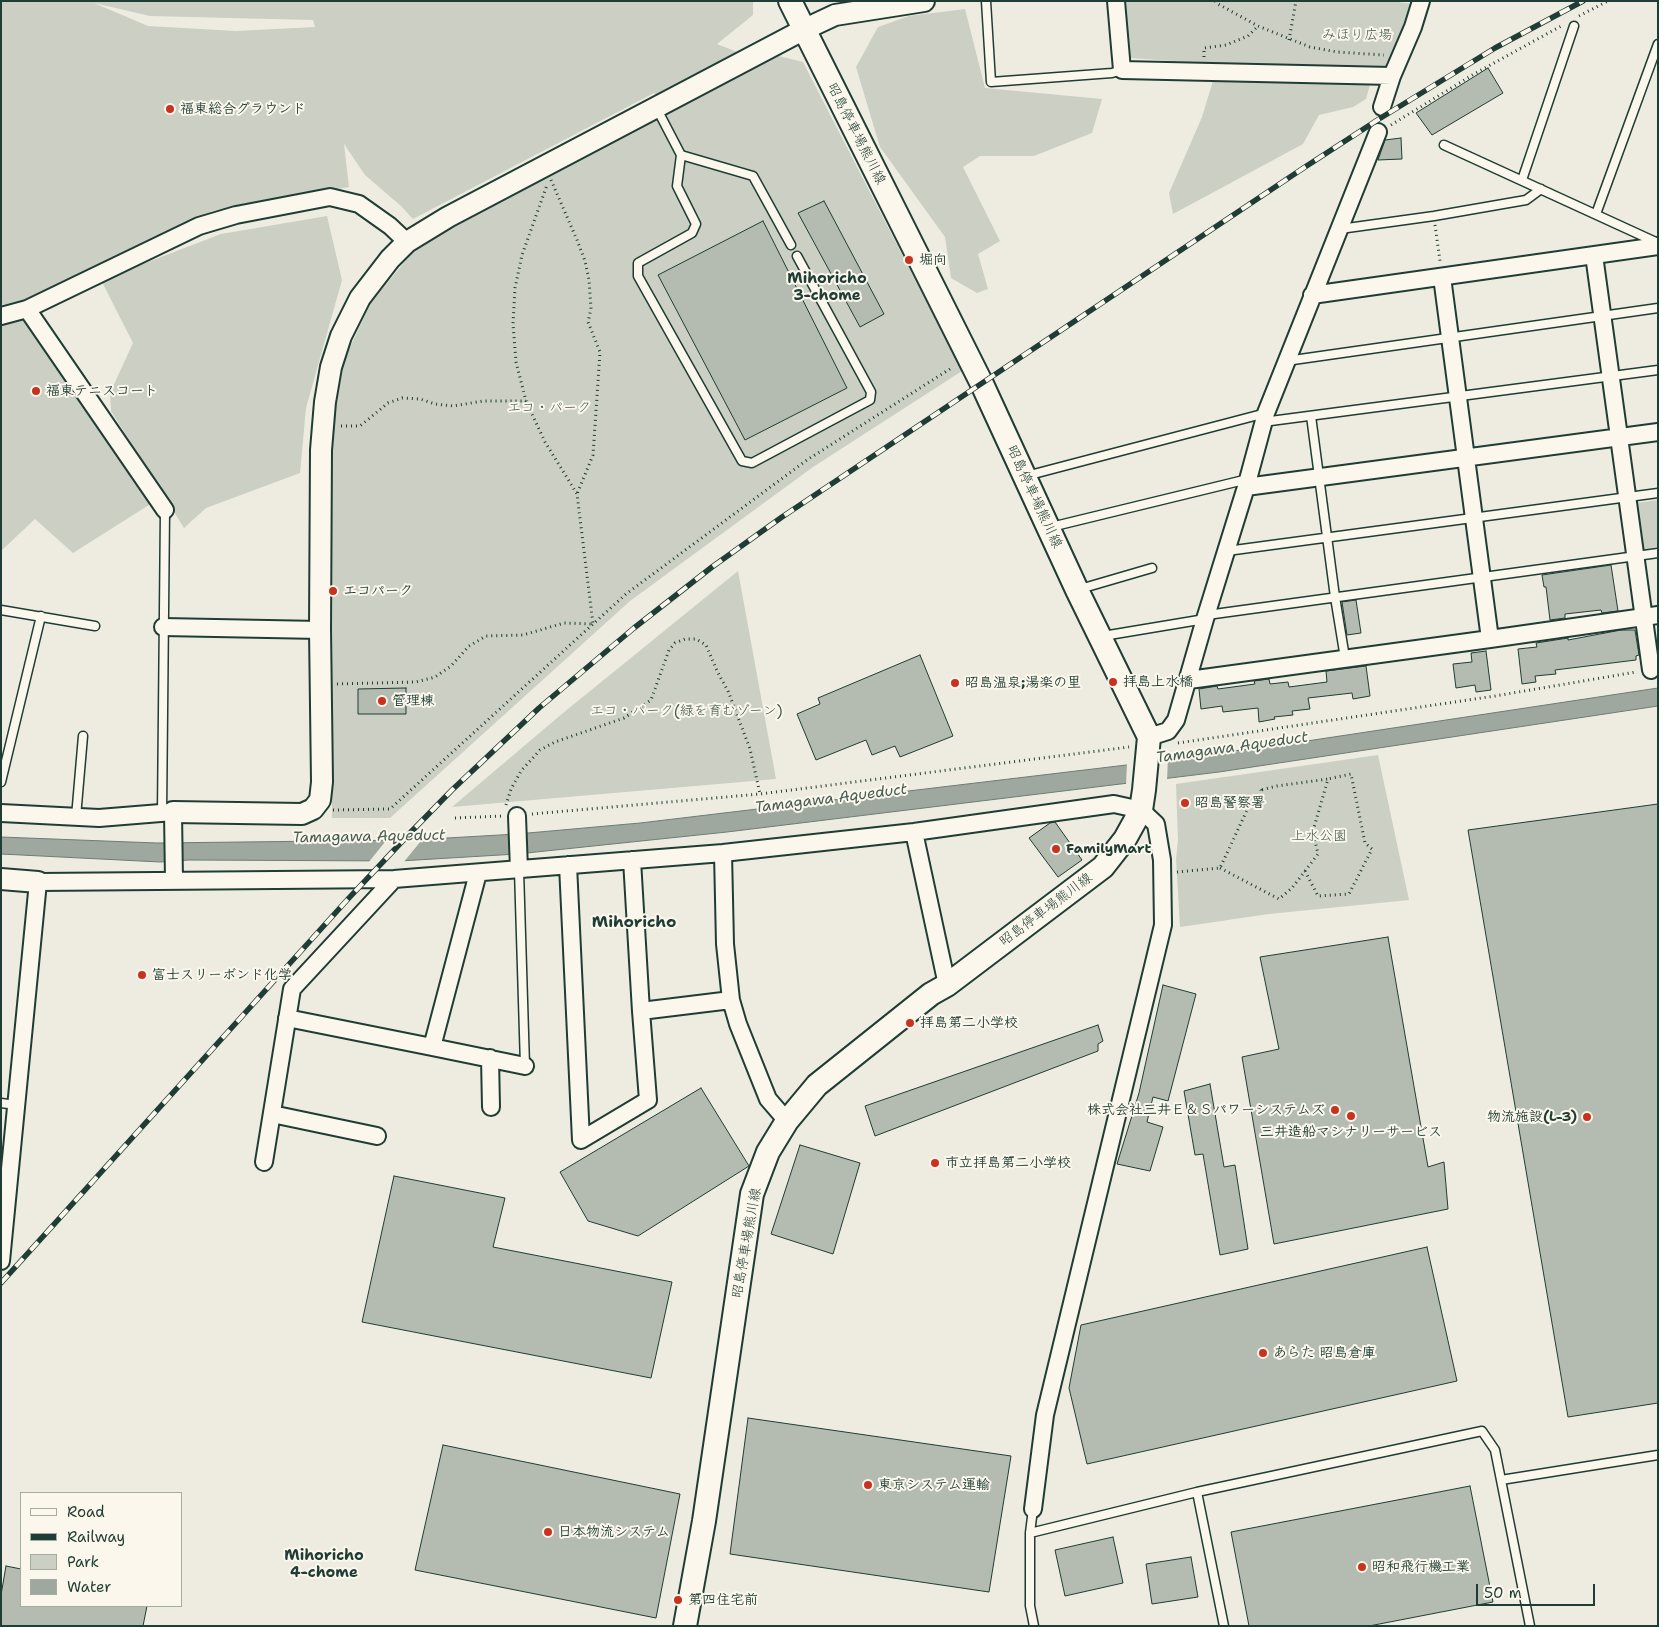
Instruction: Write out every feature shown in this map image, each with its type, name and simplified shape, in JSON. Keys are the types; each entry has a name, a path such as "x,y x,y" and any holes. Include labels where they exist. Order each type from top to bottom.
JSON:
{"main road":[{"name":"昭島停車場熊川線","path":"685,1626 704,1521 752,1194 768,1152 788,1121 817,1085 931,994 947,985 1104,867 1126,839 1142,800 1143,747 1101,636 1077,590 969,357 790,1"}],"street":[{"path":"1,813 99,818 302,814 313,809 320,800 322,782 320,630 321,450 325,402 331,367 341,336 360,298 407,242 448,217 656,107 835,15 924,1"},
{"path":"1116,1 1122,70 1388,76"},
{"path":"1382,107 1388,76 1413,27 1421,1"},
{"path":"1143,747 1168,731 1176,720 1265,417 1338,229 1384,129"},
{"path":"1,316 27,309 199,226 236,215 330,197 359,204 390,226 407,242"},
{"path":"1312,295 1594,256 1658,245"},
{"path":"1594,256 1636,556 1651,616 1652,670"},
{"path":"1442,277 1490,639"},
{"path":"27,309 164,510"},
{"path":"1247,483 1319,477 1658,432"},
{"path":"1189,680 1651,616"},
{"path":"164,627 320,630"},
{"path":"1,880 38,882 173,873 394,878 478,873 723,853 914,832 1142,800 1156,824 1162,860 1163,925 1044,1415 1033,1509"},
{"path":"169,816 173,873"},
{"path":"510,816 519,870"},
{"path":"914,832 947,985"},
{"path":"723,853 725,944 731,1000 738,1024 768,1099 788,1121"},
{"path":"568,865 581,1140 648,1100 632,860"},
{"path":"432,1047 478,873"},
{"path":"264,1162 292,990 394,878"},
{"path":"1,1261 9,1104 38,882"},
{"path":"641,1011 731,1000"},
{"path":"287,1018 525,1066"},
{"path":"490,1058 491,1107"},
{"path":"272,1114 377,1136"}],"lane":[{"path":"986,1 991,82 1112,73 1122,70"},
{"path":"1522,180 1570,24"},
{"path":"1596,214 1658,44"},
{"path":"656,107 682,155 677,186 696,224 692,233 638,263 638,276 742,461 752,463 870,400 871,392 797,256"},
{"path":"1444,145 1596,214 1658,245"},
{"path":"682,155 753,176 791,245"},
{"path":"1338,229 1434,216 1526,200 1541,189"},
{"path":"1286,361 1658,308"},
{"path":"1024,476 1265,417 1311,416 1658,370"},
{"path":"1311,416 1335,598 1345,658"},
{"path":"1049,528 1247,483"},
{"path":"1227,551 1658,493"},
{"path":"164,510 164,627 169,816"},
{"path":"1101,636 1206,617 1658,553"},
{"path":"1077,590 1152,568"},
{"path":"1,610 96,626"},
{"path":"1,782 41,616"},
{"path":"76,817 83,736"},
{"path":"519,870 525,1066"},
{"path":"1030,1533 1197,1492 1482,1431 1495,1450 1530,1626"},
{"path":"1501,1480 1658,1455"},
{"path":"1197,1492 1224,1626"},
{"path":"1033,1509 1030,1533 1030,1606 1034,1626"}],"path":[{"path":"1215,1 1258,26 1310,47 1336,52 1383,54 1388,76"},
{"path":"1289,40 1296,1"},
{"path":"1576,18 1608,1"},
{"path":"1384,129 1474,74 1570,24"},
{"path":"1204,63 1204,48 1226,45 1248,36 1258,26"},
{"path":"577,494 592,455 600,352 588,322 591,309 589,280 585,261 578,240 549,177 522,255 515,288 513,324 516,362 526,401 545,442 577,494 593,624"},
{"path":"1434,216 1442,277"},
{"path":"313,809 390,809 626,594 807,460 969,357"},
{"path":"337,426 360,426 388,404 402,398 420,399 435,404 453,406 483,400 526,401"},
{"path":"337,684 416,682 435,677 451,666 469,646 486,636 523,635 564,623 593,624"},
{"path":"510,816 511,789 518,777 540,750 555,742 624,718 652,700 669,650 675,643 685,639 696,639 706,645 728,691 750,749 760,794"},
{"path":"1177,743 1495,696 1652,670"},
{"path":"455,818 510,816 760,794 1143,747"},
{"path":"1261,790 1351,774 1366,843 1372,849 1349,894 1318,896 1305,871"},
{"path":"1177,872 1220,868 1279,900 1292,888 1318,854 1313,831 1328,779"},
{"path":"1220,868 1248,808 1260,803 1261,790 1259,786"}],"green space":[{"name":"エコ・パーク","path":"1,1 753,1 753,15 717,44 765,63 779,56 803,62 962,371 813,467 630,601 390,818 332,818 331,446 334,402 340,369 370,304 416,248 671,109 654,93 413,219 365,175 344,144 349,187 212,211 23,300 1,306","holes":["94,3 150,16 313,20 315,27 236,31 148,26"]},
{"name":"みほり広場","path":"1125,1 1390,1 1413,4 1389,70 1374,70 1366,99 1353,107 1319,115 1303,144 1173,214 1169,193 1202,117 1216,64 1130,58"},
{"path":"965,9 985,88 1102,99 1092,133 1034,156 980,156 963,167 1000,241 978,254 988,289 977,293 951,278 945,237 880,147 856,67 878,27 909,16"},
{"path":"327,216 342,280 306,408 300,473 206,508 184,528 111,411 110,393 133,343 101,280 221,234"},
{"name":"福東テニスコート","path":"20,316 152,503 73,553 35,519 1,551 1,321"},
{"path":"1658,500 1658,547 1643,550 1636,503"},
{"name":"エコ・パーク(緑を育むゾーン)","path":"738,571 776,779 452,807 563,713"},
{"name":"上水公園","path":"1378,755 1409,900 1269,914 1180,927 1176,859 1178,840 1176,784"}],"water":[{"path":"1658,688 1658,706 1219,772 727,832 517,854 400,861 189,860 160,862 1,854 1,837 157,843 412,840 517,834 640,823 1160,761 1307,741"}],"pier":[{"path":"1168,757 1167,781 1126,786 1127,762"},
{"path":"425,836 403,863 368,863 389,837"}],"building":[{"path":"1488,68 1503,93 1432,135 1416,113"},
{"path":"1401,138 1402,159 1378,160 1385,140"},
{"path":"824,201 884,314 860,327 798,213"},
{"path":"763,221 847,388 745,440 658,275"},
{"path":"1611,565 1618,611 1602,613 1601,610 1565,614 1565,618 1550,620 1546,587 1544,587 1542,575"},
{"path":"1356,600 1361,633 1347,635 1342,602"},
{"path":"1621,630 1635,630 1639,655 1636,656 1636,660 1555,670 1556,674 1535,676 1536,682 1522,684 1518,649 1537,647 1536,643 1568,638 1568,640"},
{"path":"1486,651 1491,690 1476,692 1475,685 1456,688 1453,664 1472,662 1471,653"},
{"path":"920,655 953,736 900,757 895,746 872,755 866,740 816,760 797,714 820,704 818,698"},
{"path":"1366,666 1370,696 1353,699 1352,693 1308,698 1310,709 1292,711 1293,715 1274,717 1275,719 1259,722 1258,708 1223,712 1222,706 1201,709 1199,689 1217,686 1218,689 1255,684 1254,681 1269,679 1270,684 1288,682 1289,687 1327,682 1326,671"},
{"name":"管理棟","path":"406,688 406,714 358,714 358,689"},
{"name":"物流施設(L-3)","path":"1658,804 1658,1403 1568,1417 1468,830"},
{"name":"FamilyMart","path":"1055,822 1082,860 1058,877 1029,838 1050,823"},
{"name":"株式会社三井Ｅ＆Ｓパワーシステムズ","path":"1388,937 1428,1167 1444,1162 1448,1209 1274,1244 1242,1057 1279,1049 1260,957"},
{"path":"1163,985 1196,994 1168,1101 1153,1097 1147,1122 1163,1127 1150,1171 1117,1164 1139,1093"},
{"path":"1098,1025 1103,1041 1098,1044 1098,1051 875,1136 865,1106"},
{"path":"1210,1084 1224,1167 1235,1165 1248,1249 1220,1255 1203,1154 1195,1155 1184,1091"},
{"path":"701,1088 749,1166 638,1236 588,1221 560,1172"},
{"path":"800,1145 860,1163 833,1254 771,1234"},
{"path":"394,1176 505,1198 493,1247 672,1282 651,1378 362,1322"},
{"name":"あらた 昭島倉庫","path":"1427,1247 1457,1381 1087,1464 1069,1388 1081,1325"},
{"path":"748,1418 1011,1456 989,1592 730,1554"},
{"name":"日本物流システム","path":"443,1445 680,1494 656,1618 415,1570"},
{"name":"昭和飛行機工業","path":"1470,1486 1493,1602 1369,1626 1249,1626 1231,1532"},
{"path":"1113,1537 1123,1583 1065,1596 1055,1550"},
{"path":"1191,1557 1198,1597 1152,1604 1146,1564"},
{"path":"6,1566 20,1569 20,1607 147,1607 143,1626 1,1626 1,1595"}],"railway":[{"path":"1,1283 348,899 411,832 452,790 539,708 634,628 712,567 782,517 1305,167 1495,48 1583,1"}],"place":[{"name":"福東総合グラウンド","path":"170,109"},
{"name":"堀向","path":"909,260"},
{"name":"福東テニスコート","path":"36,391"},
{"name":"エコパーク","path":"333,591"},
{"name":"拝島上水橋","path":"1113,682"},
{"name":"昭島温泉;湯楽の里","path":"955,683"},
{"name":"管理棟","path":"382,701"},
{"name":"昭島警察署","path":"1185,803"},
{"name":"FamilyMart","path":"1056,849"},
{"name":"富士スリーボンド化学","path":"142,975"},
{"name":"拝島第二小学校","path":"910,1023"},
{"name":"株式会社三井Ｅ＆Ｓパワーシステムズ","path":"1335,1110"},
{"name":"三井造船マシナリーサービス","path":"1351,1116"},
{"name":"物流施設(L-3)","path":"1587,1117"},
{"name":"市立拝島第二小学校","path":"935,1163"},
{"name":"あらた 昭島倉庫","path":"1263,1353"},
{"name":"東京システム運輸","path":"868,1485"},
{"name":"日本物流システム","path":"548,1532"},
{"name":"昭和飛行機工業","path":"1362,1567"},
{"name":"第四住宅前","path":"678,1600"}],"district":[{"name":"Mihoricho 3-chome","path":"827,288"},
{"name":"Mihoricho","path":"634,923"},
{"name":"Mihoricho 4-chome","path":"324,1564"}],"water label":[{"name":"Tamagawa Aqueduct","path":"1232,748"},
{"name":"Tamagawa Aqueduct","path":"831,799"},
{"name":"Tamagawa Aqueduct","path":"369,837"}]}
